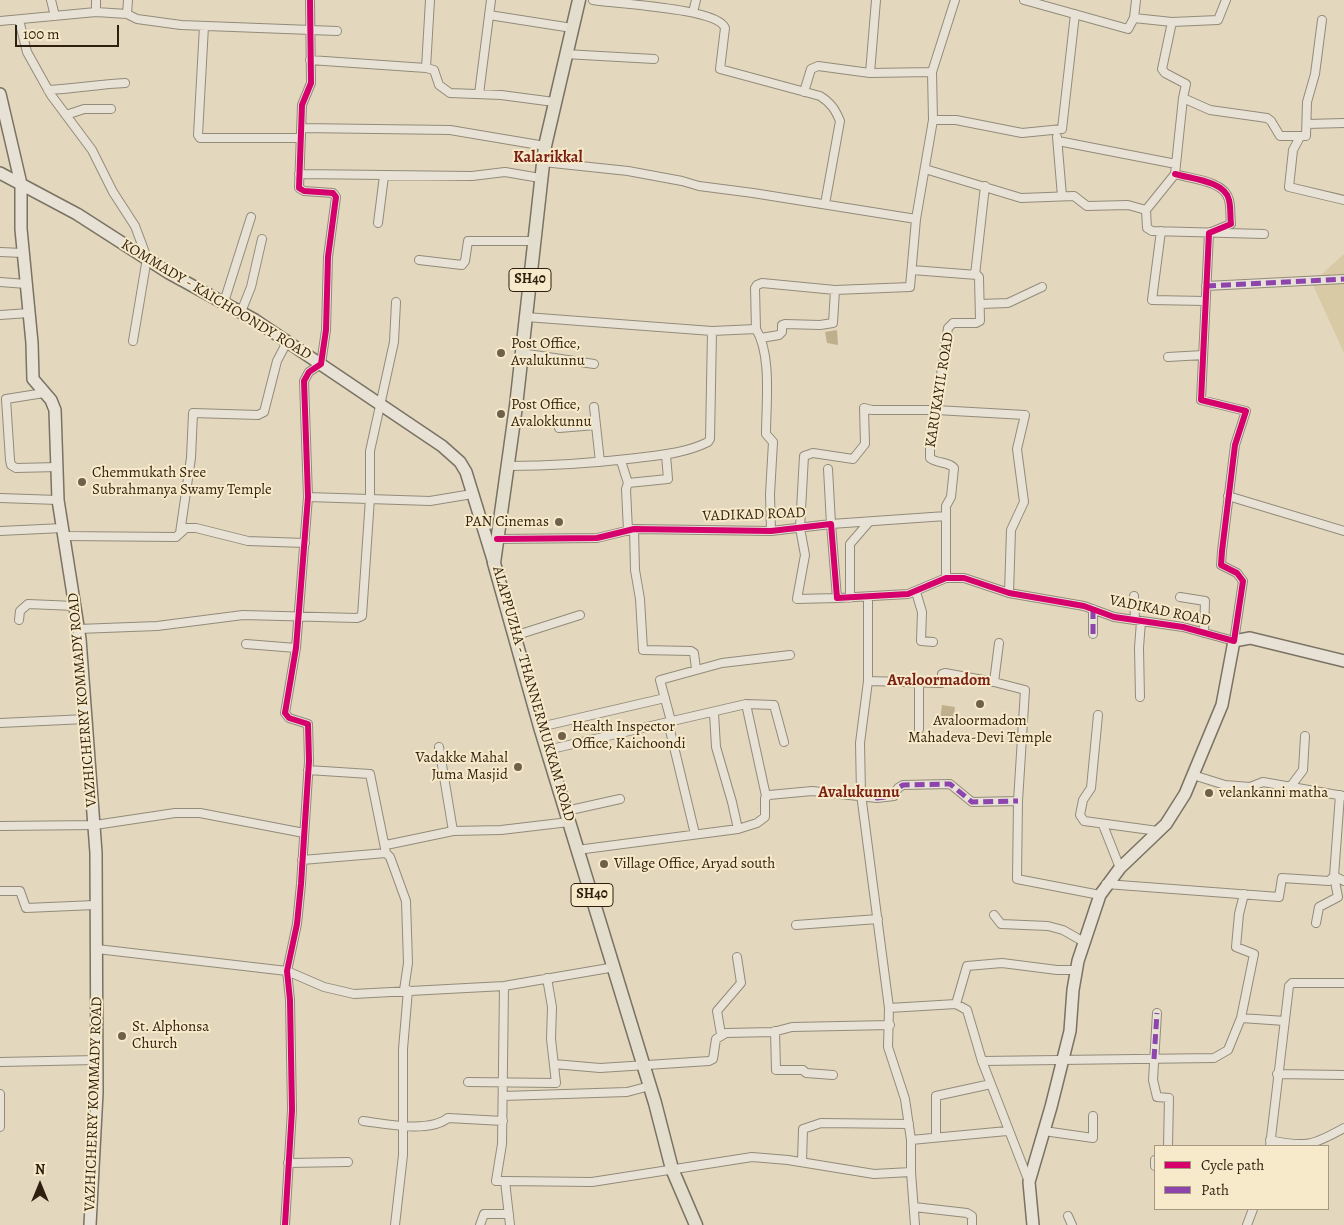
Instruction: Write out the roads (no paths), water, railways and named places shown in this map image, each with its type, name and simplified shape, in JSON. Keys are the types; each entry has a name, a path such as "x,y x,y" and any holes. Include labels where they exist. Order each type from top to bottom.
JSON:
{"main road":[{"name":"ALAPPUZHA - THANNERMUKKAM ROAD","path":"579,0 554,102 540,178 526,317 494,563 540,727 650,1086 672,1169 696,1225"},
{"name":"VAZHICHERRY KOMMADY ROAD","path":"0,94 21,184 23,253 33,379 55,410 58,500 78,629 95,825 94,905 97,949 97,1093 90,1225"},
{"name":"KOMMADY - KAICHOONDY ROAD","path":"0,173 77,214 169,273 241,312 431,438 460,462 466,472 494,563"},
{"path":"1033,1225 1029,1182 1070,1031 1077,970 1084,942 1100,895 1106,884 1120,868 1158,831 1177,809 1222,705 1234,641 1250,638 1344,661"}],"street":[{"path":"51,0 55,16"},
{"path":"96,0 96,12"},
{"path":"127,14 128,0"},
{"path":"285,1225 292,1110 290,1000 287,971 297,924 308,770 308,724 289,718 285,712 296,648 308,497 304,381 309,372 321,364 326,330 328,257 336,197 333,193 300,190 302,105 311,82 310,0"},
{"path":"426,68 430,0"},
{"path":"479,94 491,0"},
{"path":"593,0 694,12 723,23 725,28 720,69 804,92 829,101 835,108 840,121 825,204"},
{"path":"694,12 696,0"},
{"path":"870,73 876,0"},
{"path":"771,531 770,494 773,442 766,434 766,376 761,338 756,329 757,285 785,285 835,290 887,287 904,289 910,287 916,220 933,120 932,72 955,0"},
{"path":"1024,0 1128,29 1134,18 1136,0"},
{"path":"1134,18 1172,22 1218,20 1226,0"},
{"path":"0,21 96,12 127,14 137,19 204,26 337,31"},
{"path":"933,120 956,120 1022,133 1062,129 1075,14"},
{"path":"489,15 572,28"},
{"path":"19,20 27,52 48,90 92,150 113,192 135,226 147,258 133,341"},
{"path":"1183,98 1210,110 1267,118 1280,136 1306,136 1307,102 1315,74 1322,20"},
{"path":"1172,22 1162,69 1165,74 1186,84 1175,174 1146,210 1147,228 1152,231 1264,234"},
{"path":"204,26 198,135 200,138 301,138"},
{"path":"566,54 654,59"},
{"path":"310,60 426,68 434,70 439,85 443,90 450,93 479,94 554,102"},
{"path":"804,92 811,69 815,67 870,73 932,72"},
{"path":"48,90 73,89 126,82"},
{"path":"66,115 84,109 111,109"},
{"path":"1307,124 1344,123"},
{"path":"301,128 450,130 545,146"},
{"path":"1056,130 1062,196"},
{"path":"1300,137 1293,150 1289,187 1344,200"},
{"path":"1058,141 1176,164"},
{"path":"543,162 628,171 682,180 699,186 825,204 916,220"},
{"path":"925,169 1021,198 1074,196 1087,206 1128,205 1146,210"},
{"path":"299,174 472,176 505,172 540,178"},
{"path":"1175,174 1216,184 1225,190 1230,200 1231,224 1208,233"},
{"path":"378,223 384,176"},
{"path":"912,270 975,275 984,186"},
{"path":"224,302 251,217"},
{"path":"1161,231 1152,300 1206,301"},
{"path":"1208,233 1201,400 1246,411 1235,445 1221,565 1237,573 1243,582 1234,641"},
{"path":"241,312 251,287 262,239"},
{"path":"419,260 462,264 465,261 468,241 534,241"},
{"path":"0,252 23,253"},
{"name":"KARUKAYIL ROAD","path":"946,578 946,506 951,497 954,468 949,464 930,458 948,328 953,323 979,322 981,318 980,277 975,275"},
{"path":"1206,286 1344,279"},
{"path":"0,282 26,284"},
{"path":"980,304 1008,303 1042,287"},
{"path":"761,338 779,335 782,332 782,324 820,325 833,323 835,290"},
{"path":"78,629 157,626 243,615 357,618 362,616 370,498 370,451 394,342 396,302"},
{"path":"0,315 29,313"},
{"path":"526,317 712,330 756,329"},
{"path":"508,466 621,461 666,455 702,445 710,439 712,330"},
{"path":"180,533 191,458 193,413 244,416 258,415 264,412 277,361 288,342"},
{"path":"521,353 594,364"},
{"path":"1168,357 1203,355"},
{"path":"44,393 9,397 2,402 12,467 58,467"},
{"path":"594,407 600,462"},
{"path":"946,578 916,592 868,598 797,599 805,555 800,528 804,456 812,453 853,459 865,444 864,408 872,410 936,410 1025,414 1017,449 1024,502 1011,530 1008,593"},
{"path":"559,428 596,425"},
{"path":"628,483 668,479 666,455"},
{"path":"621,461 628,483 626,489 640,599 643,650 691,650 694,653 696,670"},
{"path":"828,469 837,598"},
{"path":"308,497 430,501 472,494"},
{"path":"1228,496 1251,501 1344,531"},
{"path":"0,498 58,500"},
{"name":"VADIKAD ROAD","path":"497,539 597,538 631,530 771,531 831,524 946,516"},
{"path":"850,598 850,544 869,522"},
{"path":"0,531 64,532 143,538 176,536 186,528 196,528 248,541 305,543"},
{"name":"VADIKAD ROAD","path":"946,578 964,578 1008,593 1093,609 1114,617 1204,633 1234,641"},
{"path":"916,592 922,619 920,641 933,642"},
{"path":"1134,596 1138,620 1140,697"},
{"path":"1180,597 1206,601 1204,633"},
{"path":"868,598 868,681 860,744 861,794 889,1008 888,1047 905,1099 909,1124 915,1225"},
{"path":"19,620 20,611 28,604 75,606"},
{"path":"1093,609 1093,634"},
{"path":"514,636 580,615"},
{"path":"994,682 999,643"},
{"path":"246,644 296,648"},
{"path":"695,834 660,680 729,662 790,656"},
{"path":"868,681 941,682 942,674 945,673 1025,690 1018,801 1017,879 1100,895"},
{"path":"919,683 919,729"},
{"path":"540,727 665,698"},
{"path":"547,750 714,713 746,704 774,704 784,742"},
{"path":"577,850 738,829 763,820 766,815 766,796 746,704"},
{"path":"714,713 716,747 738,829"},
{"path":"1098,715 1091,788 1083,800 1080,815 1084,821 1103,825 1113,824 1158,831"},
{"path":"0,723 86,719"},
{"path":"1291,786 1303,770 1305,736"},
{"path":"439,747 453,831"},
{"path":"308,770 370,774 386,849 406,901 408,963 403,1048 403,1126 401,1182 395,1225"},
{"path":"1193,775 1225,785 1250,787 1263,782 1342,795 1334,876 1338,897 1322,904 1316,923"},
{"path":"766,796 812,791 861,794 877,798 894,796 898,788 904,785 950,784 972,802 1018,801"},
{"path":"302,860 386,849 453,831 501,830 568,816 620,799"},
{"path":"0,826 95,825 174,813 200,813 304,833"},
{"path":"1103,825 1120,868"},
{"path":"1334,876 1344,881"},
{"path":"1106,884 1279,897 1282,878 1329,881 1334,876"},
{"path":"0,891 20,891 26,908 94,905"},
{"path":"982,1062 1214,1058 1222,1055 1228,1050 1241,1018 1254,954 1236,947 1239,914 1244,894"},
{"path":"994,915 1001,924 1048,926 1063,930 1084,942"},
{"path":"796,925 878,919"},
{"path":"97,949 287,971 340,992 354,994 504,986 615,967"},
{"path":"721,1034 717,1011 741,984 737,956"},
{"path":"956,1004 967,966 1002,963 1057,970 1077,970"},
{"path":"468,1082 556,1083 551,1039 552,1007 547,978"},
{"path":"1344,983 1290,984 1277,1074 1270,1143 1304,1145 1326,1138 1344,1128"},
{"path":"504,986 503,1121 502,1144 496,1181 592,1182 752,1157 802,1162 874,1174 911,1172"},
{"path":"889,1008 956,1004 967,1010 982,1062 1007,1131 1029,1182"},
{"path":"1157,1013 1153,1080 1157,1097 1169,1098 1168,1145"},
{"path":"1241,1018 1285,1021"},
{"path":"554,1064 600,1068 712,1060 716,1039 721,1034 775,1031 792,1027 890,1025"},
{"path":"775,1031 776,1070 803,1070 806,1073 834,1075"},
{"path":"0,1062 96,1060"},
{"path":"1277,1074 1344,1075"},
{"path":"936,1138 936,1096 991,1084"},
{"path":"503,1096 549,1093 628,1092 650,1086"},
{"path":"0,1094 0,1127"},
{"path":"1044,1131 1092,1138 1093,1116"},
{"path":"363,1121 403,1126 440,1124 448,1118 503,1121"},
{"path":"802,1162 803,1129 821,1123 909,1124"},
{"path":"911,1140 1007,1131"},
{"path":"288,1163 348,1162"},
{"path":"505,1181 510,1225"},
{"path":"914,1207 967,1213 972,1216 972,1225"},
{"path":"1247,1225 1253,1210"},
{"path":"480,1225 484,1214 509,1214"},
{"path":"1068,1216 1072,1225"}],"place":[{"name":"Post Office, Avalukunnu","path":"501,353"},
{"name":"Post Office, Avalokkunnu","path":"501,414"},
{"name":"Chemmukath Sree Subrahmanya Swamy Temple","path":"82,482"},
{"name":"PAN Cinemas","path":"559,522"},
{"name":"Avaloormadom Mahadeva-Devi Temple","path":"980,704"},
{"name":"Health Inspector Office, Kaichoondi","path":"562,736"},
{"name":"Vadakke Mahal Juma Masjid","path":"518,767"},
{"name":"velankanni matha","path":"1209,793"},
{"name":"Village Office, Aryad south","path":"604,864"},
{"name":"St. Alphonsa Church","path":"122,1036"}],"district":[{"name":"Kalarikkal","path":"548,158"},
{"name":"Avaloormadom","path":"939,681"},
{"name":"Avalukunnu","path":"859,793"}]}
